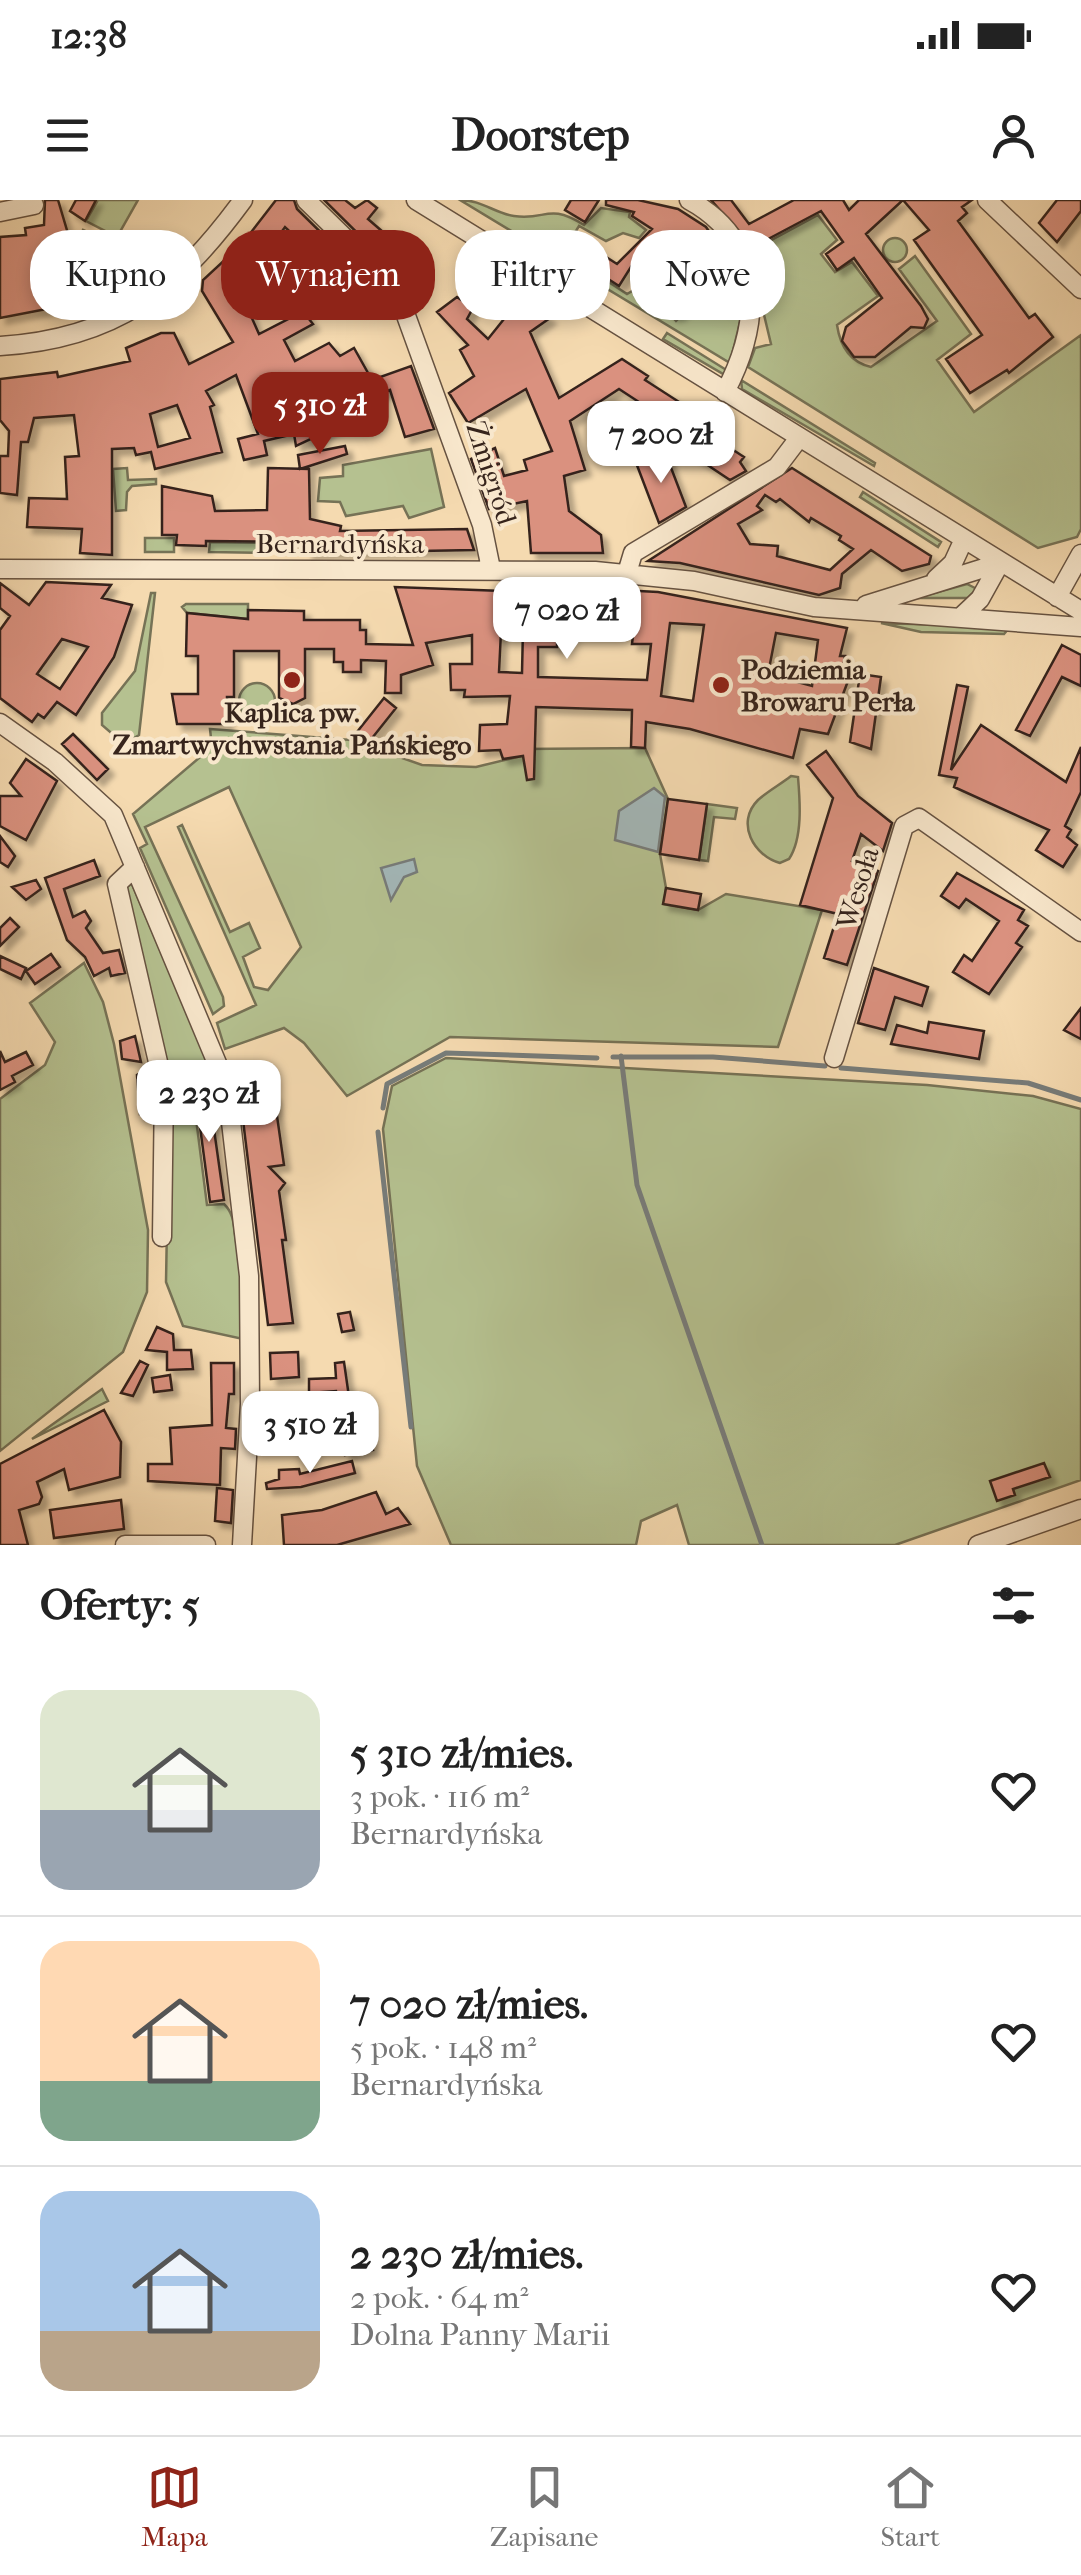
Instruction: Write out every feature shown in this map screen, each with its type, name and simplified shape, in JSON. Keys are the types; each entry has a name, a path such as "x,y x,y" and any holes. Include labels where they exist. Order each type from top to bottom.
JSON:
{"street":[{"path":"0,346 68,336 137,306 186,272 243,200"},
{"name":"Żmigród","path":"306,200 396,288 482,525 491,569"},
{"path":"416,200 1081,611"},
{"path":"688,200 737,239 746,266 750,332 726,392"},
{"path":"988,200 1081,290"},
{"path":"0,212 34,205"},
{"path":"627,573 633,553 776,467 799,438"},
{"path":"936,580 954,563 964,539"},
{"path":"1057,596 1081,554"},
{"path":"962,616 980,599 1000,562"},
{"name":"Bernardyńska","path":"856,608 1000,562"},
{"name":"Bernardyńska","path":"0,569 491,569 627,573 694,582 814,608 1081,627"},
{"path":"0,723 56,762 113,815 210,1042 231,1122 250,1276 250,1391 242,1545"},
{"name":"Wesoła","path":"834,1058 904,826 910,820 918,818 950,838 1081,932"},
{"path":"134,867 116,884 164,1088 162,1238"},
{"path":"978,1545 1081,1509"},
{"path":"126,1545 206,1545"}],"green space":[{"path":"98,200 138,200 121,230 103,230 86,221"},
{"path":"460,200 514,216 554,213 584,225 601,208 630,212 629,217 646,230 630,230 630,235 623,233 610,239 610,230 586,230 579,226 577,230 510,230"},
{"path":"818,215 837,240 821,254 835,272 852,262 878,296 837,325 847,352 871,367 937,321 899,269 915,256 971,334 937,360 974,412 1081,335 1081,529 1077,537 1038,548 748,367 755,348 771,344 765,320 785,320 785,233"},
{"path":"895,238 907,250 895,262 883,250"},
{"path":"610,283 630,292 630,303 610,291"},
{"path":"659,320 741,320 730,363"},
{"path":"667,333 728,371 725,375 663,339"},
{"path":"741,380 875,463 874,466 742,389"},
{"path":"431,449 444,507 409,518 403,506 346,516 340,502 318,501 320,478 343,476 343,465"},
{"path":"127,468 128,480 156,479 156,484 132,486 127,492 126,510 116,511 113,469"},
{"path":"863,492 941,542 938,547 860,497"},
{"path":"145,538 174,538 174,552 145,552"},
{"path":"210,542 263,543 263,553 209,552"},
{"path":"967,584 977,589 968,598 916,598"},
{"path":"151,593 155,593 139,735 124,744 102,725 102,713 135,671"},
{"path":"248,604 248,619 187,613 182,607"},
{"path":"881,623 1010,627 1004,634 921,632"},
{"path":"257,683 270,688 275,701 270,714 257,719 244,714 239,701 244,688"},
{"path":"210,729 351,740 422,765 476,767 521,756 522,749 645,748 668,799 660,854 666,888 664,904 698,910 726,894 822,910 778,1047 450,1037 347,1096 304,1043 284,1028 225,1049 217,1023 256,1005 178,827 182,825 230,932 249,923 260,948 243,957 254,987 268,990 301,947 229,787 145,827 223,997 224,1006 213,1014 140,848 147,844 133,814 212,747"},
{"path":"791,776 798,777 799,830 789,859 780,863 756,846 748,819 758,800"},
{"path":"707,804 737,808 735,819 714,817 708,861 699,860"},
{"path":"126,884 132,884 217,1083 192,1087 207,1205 224,1204 229,1210 243,1259 243,1339 183,1326 166,1282 169,1113"},
{"path":"84,963 103,1002 114,1044 148,1230 147,1292 123,1352 0,1451 0,1099 45,1065 55,1042 30,1003"},
{"path":"446,1058 927,1085 1033,1096 1081,1109 1081,1480 895,1545 689,1545 677,1505 641,1521 636,1545 451,1545 417,1466 383,1129 392,1086"},
{"path":"102,1389 108,1401 32,1439"}],"shaded area":[{"path":"654,788 665,797 658,852 615,840 619,811"},
{"path":"414,859 417,872 404,877 391,900 381,868"}],"building":[{"path":"45,200 58,200 67,230 30,230 30,312 0,318 0,237 26,235 25,228 44,225"},
{"path":"76,200 96,200 85,221 70,211"},
{"path":"276,200 294,200 297,209 318,230 288,230 253,230"},
{"path":"324,200 345,200 355,208 367,200 377,208 368,219 381,230 354,230"},
{"path":"571,200 599,200 585,222 565,210"},
{"path":"606,200 638,200 678,209 708,230 651,230 632,216 634,212 606,205"},
{"path":"711,200 731,200 749,224 794,200 843,200 849,210 859,200 903,200 866,234 921,306 928,319 924,328 911,327 875,357 854,357 842,341 846,327 882,298 854,258 837,270 826,254 843,242 821,211 785,230 738,230"},
{"path":"903,200 972,200 962,207 967,213 958,221 1029,318 1035,314 1053,337 1009,373 1007,370 970,393 946,359 982,335 914,240 929,230"},
{"path":"1057,200 1081,200 1081,211 1057,242 1039,223"},
{"path":"630,251 630,268 619,286 610,280 610,260 617,264"},
{"path":"221,263 221,320 253,320 259,334 286,320 310,320 313,324 284,340 295,361 329,343 340,356 354,348 372,380 411,366 434,429 405,437 390,390 366,399 368,406 339,411 345,423 296,446 294,434 264,441 267,455 244,460 238,439 258,434 236,375 206,391 214,405 210,407 222,452 155,469 151,452 136,455 134,448 112,449 112,555 80,553 82,529 27,527 29,498 67,499 65,457 79,456 74,415 34,418 28,442 21,442 17,495 0,493 0,456 8,456 9,431 0,420 0,379 57,372 58,377 130,361 126,348 161,333 174,333 189,364 233,342 202,291 203,280","holes":["177,405 190,438 158,447 150,414"]},
{"path":"455,298 455,320 468,320 488,339 503,320 547,320 530,332 559,398 622,359 648,376 645,380 707,420 701,429 744,457 740,462 746,471 730,480 634,416 642,404 619,389 570,421 585,470 564,476 569,511 601,535 603,553 531,553 527,501 489,509 471,459 495,448 504,476 527,470 524,460 552,451 526,389 468,423 449,393 474,376 460,350 468,345 437,312"},
{"path":"345,446 347,454 300,469 298,455"},
{"path":"665,452 686,507 659,523 635,460"},
{"path":"268,468 309,469 310,519 341,526 340,531 467,529 474,550 307,553 308,542 206,541 206,546 176,545 177,535 162,535 162,486 212,496 215,511 267,510"},
{"path":"792,468 931,556 929,564 902,571 871,550 842,574 840,588 819,595 680,563 648,561","holes":["765,495 776,502 780,499 809,522 811,518 841,536 839,540 853,549 830,570 777,556 778,546 750,544 738,524 762,510 757,506"]},
{"path":"46,582 111,585 102,598 132,605 114,657 76,715 57,702 44,718 38,714 32,722 0,698 0,630 10,616 0,608 0,583 29,605","holes":["62,639 88,647 60,689 37,674"]},
{"path":"524,585 658,592 847,628 840,656 845,656 842,672 851,673 828,734 800,729 793,758 690,729 646,722 645,748 631,747 632,710 536,707 534,779 527,780 523,756 503,759 500,750 479,751 480,725 507,724 510,696 464,697 465,690 451,690 450,664 472,664 472,635 426,643 433,665 401,675 401,693 385,693 386,661 361,660 361,672 343,672 343,662 334,662 334,649 305,649 305,698 293,704 279,698 279,651 234,651 234,697 227,697 227,724 177,724 172,694 198,694 198,656 186,656 187,613 248,619 248,610 304,611 304,620 360,620 360,630 366,630 366,644 413,645 395,587 503,591 499,672 522,673","holes":["558,604 636,609 632,644 651,644 647,680 538,677 538,647 557,647","670,623 704,625 693,701 661,696","776,633 818,640 812,686 768,674"]},
{"path":"1062,645 1081,655 1081,686 1062,677 1030,736 1016,730"},
{"path":"860,674 881,677 871,749 850,742"},
{"path":"957,685 968,687 951,770 981,725 1066,782 1081,747 1081,792 1065,826 1071,830 1067,837 1077,845 1063,867 1036,850 1049,830 954,787 957,778 939,775"},
{"path":"384,698 396,708 365,747 353,737"},
{"path":"73,734 108,769 97,780 62,744"},
{"path":"826,751 858,796 892,823 883,851 861,834 852,861 878,871 847,965 824,958 838,914 800,905 833,798 807,765"},
{"path":"26,759 57,781 26,840 0,826 0,796 21,796 10,783"},
{"path":"668,799 707,804 699,860 660,854"},
{"path":"0,836 15,856 8,867 0,862"},
{"path":"94,860 100,876 64,889 73,917 85,911 91,921 86,928 103,953 119,950 125,973 111,976 109,968 94,976 85,957 67,940 45,878"},
{"path":"957,873 1024,910 1018,920 1028,926 1016,943 1022,947 989,994 953,972 964,955 972,961 999,921 966,899 959,908 941,896"},
{"path":"36,880 41,889 26,900 12,887"},
{"path":"666,888 701,894 698,910 663,904"},
{"path":"10,918 19,927 0,946 0,928"},
{"path":"51,954 60,967 35,984 26,971"},
{"path":"0,956 26,968 21,979 0,969"},
{"path":"874,968 928,987 922,1006 895,997 885,1030 858,1023"},
{"path":"1081,1008 1081,1039 1064,1030"},
{"path":"929,1022 984,1031 979,1059 891,1044 897,1025 927,1033"},
{"path":"135,1036 141,1062 122,1059 120,1041"},
{"path":"0,1051 5,1062 26,1052 33,1065 12,1076 15,1082 0,1090"},
{"path":"261,1066 269,1096 274,1095 284,1165 269,1167 285,1183 279,1191 293,1323 268,1325 243,1120 233,1071"},
{"path":"147,1069 151,1112 140,1114 137,1075"},
{"path":"208,1087 224,1200 210,1202 195,1089"},
{"path":"350,1312 354,1330 342,1332 338,1314"},
{"path":"157,1327 173,1334 174,1350 191,1350 193,1369 167,1370 167,1352 146,1350"},
{"path":"298,1352 299,1377 271,1379 270,1353"},
{"path":"140,1361 148,1365 133,1396 121,1393"},
{"path":"344,1362 353,1425 367,1423 373,1450 345,1455 336,1391 309,1393 309,1379 336,1378 335,1363"},
{"path":"211,1363 234,1363 234,1394 229,1394 226,1428 236,1429 235,1449 221,1448 220,1485 148,1481 148,1464 172,1464 170,1428 212,1425"},
{"path":"170,1375 172,1390 154,1392 152,1378"},
{"path":"104,1410 121,1442 120,1477 69,1490 64,1469 37,1482 42,1497 39,1504 19,1510 28,1545 0,1545 0,1464"},
{"path":"352,1461 355,1473 301,1487 267,1489 266,1483 279,1479 279,1470 299,1469 300,1474"},
{"path":"1044,1463 1050,1477 1013,1489 1015,1495 997,1501 990,1481"},
{"path":"217,1488 233,1490 231,1523 215,1521"},
{"path":"376,1492 386,1514 398,1508 410,1524 337,1545 284,1545 282,1515 322,1510"},
{"path":"121,1500 124,1529 54,1538 50,1510"}],"waterway":[{"path":"383,1108 387,1084 446,1053 597,1058"},
{"path":"621,1056 637,1185 762,1545"},
{"path":"613,1057 713,1057 825,1066"},
{"path":"841,1068 1028,1083 1081,1100"},
{"path":"378,1132 411,1427"}],"place":[{"name":"Kaplica pw. Zmartwychwstania Pańskiego","path":"292,680"},
{"name":"Podziemia Browaru Perła","path":"721,685"}]}
